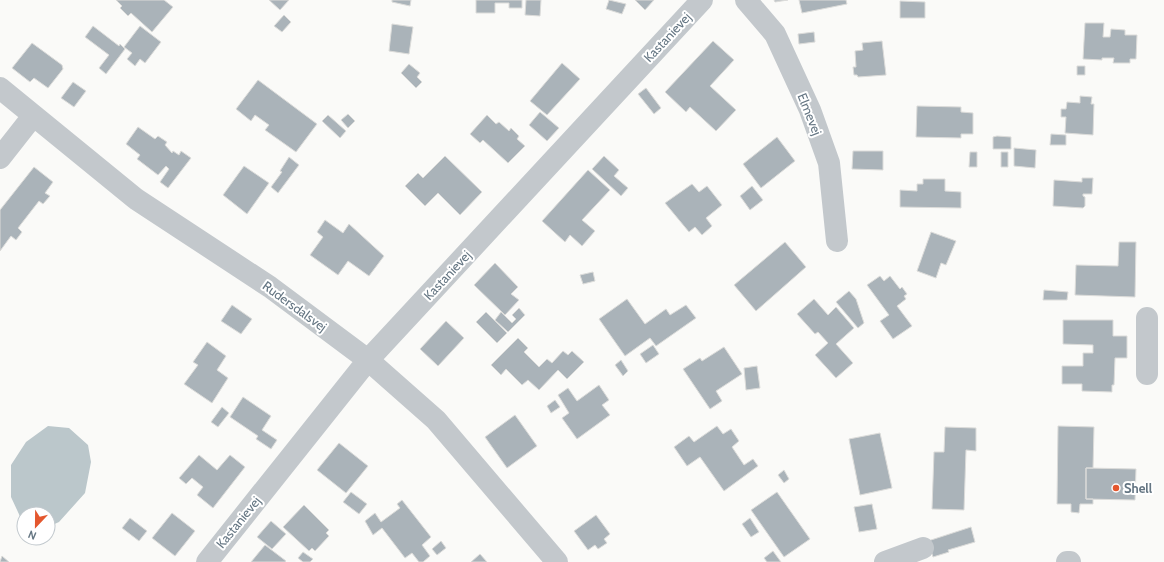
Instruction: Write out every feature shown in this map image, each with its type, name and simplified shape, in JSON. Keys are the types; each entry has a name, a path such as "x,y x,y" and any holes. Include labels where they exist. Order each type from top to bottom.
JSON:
{"street":[{"name":"Kastanievej","path":"207,562 368,360 702,0"},
{"name":"Elmevej","path":"746,0 775,34 810,110 829,163 837,241"},
{"name":"Rudersdalsvej","path":"0,88 136,199 270,287 368,360 436,420 557,562"},
{"path":"0,158 33,116"},
{"path":"1147,318 1147,374"},
{"path":"884,562 923,548"}],"shaded area":[{"path":"48,426 69,428 88,445 91,462 85,493 59,522 56,523 56,506 16,506 16,508 11,497 11,465 26,442"}],"building":[{"path":"116,0 164,0 173,7 152,32 131,13 128,16 120,8 122,6"},
{"path":"269,0 289,0 280,10"},
{"path":"392,0 411,0 410,6 392,2"},
{"path":"476,0 522,0 522,8 509,8 509,3 495,3 495,13 476,13"},
{"path":"526,0 541,0 540,16 525,15"},
{"path":"609,0 626,4 622,14 606,9"},
{"path":"635,0 654,0 645,10"},
{"path":"774,0 788,0 775,2"},
{"path":"799,0 846,0 847,4 802,13"},
{"path":"900,1 925,2 925,18 900,18"},
{"path":"284,15 291,22 282,32 274,26"},
{"path":"1085,23 1104,23 1103,37 1110,37 1111,29 1125,30 1125,35 1137,35 1136,59 1130,59 1130,63 1113,63 1114,58 1102,58 1102,60 1083,59"},
{"path":"392,24 413,27 409,54 389,51"},
{"path":"93,26 125,49 106,74 99,68 109,55 85,37"},
{"path":"140,26 161,42 145,63 140,59 135,66 127,59 132,53 124,47"},
{"path":"814,32 815,42 799,44 798,34"},
{"path":"713,41 734,60 710,86 736,110 716,131 690,107 686,112 665,92"},
{"path":"882,41 886,75 858,77 857,75 854,75 853,67 856,67 855,51 863,50 862,43"},
{"path":"32,43 62,65 63,69 48,88 34,78 30,82 12,68"},
{"path":"562,63 580,79 547,115 530,101"},
{"path":"409,64 420,73 417,77 422,82 416,88 401,73"},
{"path":"1077,66 1085,66 1085,75 1077,75"},
{"path":"258,80 317,124 296,152 265,130 269,125 255,115 251,121 236,109"},
{"path":"73,82 86,91 74,107 61,98"},
{"path":"646,88 661,108 654,114 638,94"},
{"path":"1080,96 1092,97 1091,104 1094,104 1093,135 1065,133 1066,117 1061,117 1061,109 1066,109 1067,102 1080,103"},
{"path":"917,106 961,107 961,112 973,113 973,134 961,134 961,138 916,137"},
{"path":"540,112 559,128 547,141 529,125"},
{"path":"348,114 355,121 348,128 341,120"},
{"path":"328,115 346,131 340,138 322,121"},
{"path":"487,115 496,124 499,122 509,131 511,128 519,136 517,139 525,146 508,163 483,140 480,143 470,134"},
{"path":"138,127 155,139 158,136 167,142 165,145 172,153 173,151 179,155 181,151 191,158 168,188 160,182 169,169 166,166 158,175 137,159 140,155 126,144"},
{"path":"1051,134 1066,135 1066,145 1050,145"},
{"path":"777,137 795,161 761,188 743,164"},
{"path":"993,137 1011,137 1011,149 993,149"},
{"path":"1014,148 1036,150 1035,168 1014,166"},
{"path":"853,151 883,151 883,170 852,169"},
{"path":"970,152 977,152 977,167 969,167"},
{"path":"1001,152 1008,152 1008,167 1001,167"},
{"path":"445,156 482,192 460,215 438,193 425,206 405,186 418,173 423,178"},
{"path":"604,156 619,170 614,176 628,188 621,196 592,169"},
{"path":"289,157 299,165 278,193 271,187 282,172 280,171"},
{"path":"244,166 269,183 247,214 223,195"},
{"path":"34,167 53,182 45,193 50,196 43,204 39,201 18,228 22,232 16,240 11,236 0,251 0,210"},
{"path":"588,170 610,190 582,220 595,231 582,246 570,235 565,242 542,221"},
{"path":"1082,178 1093,178 1092,194 1083,194 1085,197 1085,206 1083,208 1053,206 1054,180 1082,182"},
{"path":"923,179 945,179 945,191 961,192 961,208 900,207 900,190 917,191 917,184 923,184"},
{"path":"692,184 699,192 707,186 722,205 706,218 712,226 702,235 695,227 689,232 665,203"},
{"path":"752,186 763,200 750,210 740,196"},
{"path":"325,220 343,233 349,224 384,256 369,276 348,261 338,275 310,255 323,237 317,232"},
{"path":"931,232 956,241 946,265 941,263 936,278 917,271"},
{"path":"785,242 806,267 756,311 734,285"},
{"path":"1119,242 1136,242 1135,297 1075,295 1076,265 1118,266"},
{"path":"495,263 518,287 511,294 519,300 505,315 474,285"},
{"path":"593,272 595,281 583,284 580,275"},
{"path":"880,276 884,281 890,276 900,289 902,287 907,294 904,296 906,299 897,306 912,326 893,339 880,321 889,315 867,285"},
{"path":"1044,290 1068,292 1067,300 1043,300"},
{"path":"849,291 856,299 864,323 858,328 836,302"},
{"path":"627,299 645,324 666,309 670,315 686,305 696,318 656,346 650,338 625,356 599,319"},
{"path":"814,299 828,315 836,307 854,328 836,344 853,363 836,378 815,355 828,343 818,332 815,334 797,314"},
{"path":"232,305 252,319 241,334 221,321"},
{"path":"519,308 525,315 508,332 495,320 501,312 512,323 516,319 512,315"},
{"path":"486,312 507,333 497,343 476,322"},
{"path":"1063,320 1113,320 1113,336 1127,336 1127,358 1115,358 1114,385 1112,385 1112,392 1082,391 1082,384 1062,384 1062,366 1083,366 1083,353 1093,353 1093,345 1063,344"},
{"path":"446,321 464,338 438,366 420,349"},
{"path":"518,338 528,348 524,352 539,367 547,359 552,363 563,351 568,355 572,351 584,362 567,379 558,370 539,390 528,380 522,385 506,369 501,375 491,365"},
{"path":"207,342 226,356 217,370 228,378 212,403 184,384 198,365 193,362"},
{"path":"653,345 659,354 646,363 640,354"},
{"path":"724,347 742,374 716,391 722,401 710,409 683,369 700,358 702,361"},
{"path":"621,360 628,371 623,376 615,365"},
{"path":"757,366 760,388 746,390 744,368"},
{"path":"599,385 609,400 602,405 610,415 577,439 562,418 569,413 558,395 568,388 577,401"},
{"path":"243,397 271,416 262,430 277,440 271,449 256,439 258,436 230,417"},
{"path":"555,400 560,407 551,413 547,406"},
{"path":"222,407 229,413 218,427 211,422"},
{"path":"515,415 537,446 507,468 485,437"},
{"path":"717,426 723,434 731,429 739,441 732,447 744,465 753,459 758,466 724,491 700,457 687,466 674,447 689,436 694,442"},
{"path":"1058,426 1094,427 1093,468 1086,468 1086,499 1093,499 1093,504 1080,504 1079,513 1071,512 1071,504 1057,504"},
{"path":"945,427 976,428 976,451 966,450 964,510 932,509 934,452 944,452"},
{"path":"880,433 892,488 860,495 849,439"},
{"path":"339,443 368,466 346,493 317,470"},
{"path":"199,455 217,470 230,455 245,467 213,508 197,495 203,487 192,478 186,484 179,478"},
{"path":"1086,468 1136,469 1135,500 1086,499"},
{"path":"784,470 789,479 784,483 778,475"},
{"path":"351,492 367,504 359,514 343,502"},
{"path":"777,492 810,539 784,557 751,510"},
{"path":"402,500 431,537 422,545 430,556 423,562 419,562 412,553 405,558 382,528 373,535 365,521 375,513 381,522 400,508 397,504"},
{"path":"872,504 877,529 859,532 854,507"},
{"path":"304,505 329,530 326,533 329,536 315,551 312,548 309,551 283,527"},
{"path":"172,513 195,531 175,556 152,538"},
{"path":"596,515 610,534 604,539 607,543 598,549 595,545 588,550 574,531"},
{"path":"130,518 147,531 139,541 122,528"},
{"path":"750,518 759,532 751,537 742,524"},
{"path":"271,521 286,534 272,549 257,537"},
{"path":"971,527 975,542 948,550 949,552 933,557 928,541"},
{"path":"441,541 446,548 437,555 432,549"},
{"path":"265,545 286,561 251,562"},
{"path":"773,551 781,562 767,562 764,558"},
{"path":"303,552 313,559 310,562 303,562 298,558"},
{"path":"480,554 487,562 471,562"},
{"path":"2,556 9,562 0,562"}],"place":[{"name":"Shell","path":"1116,488"}]}
